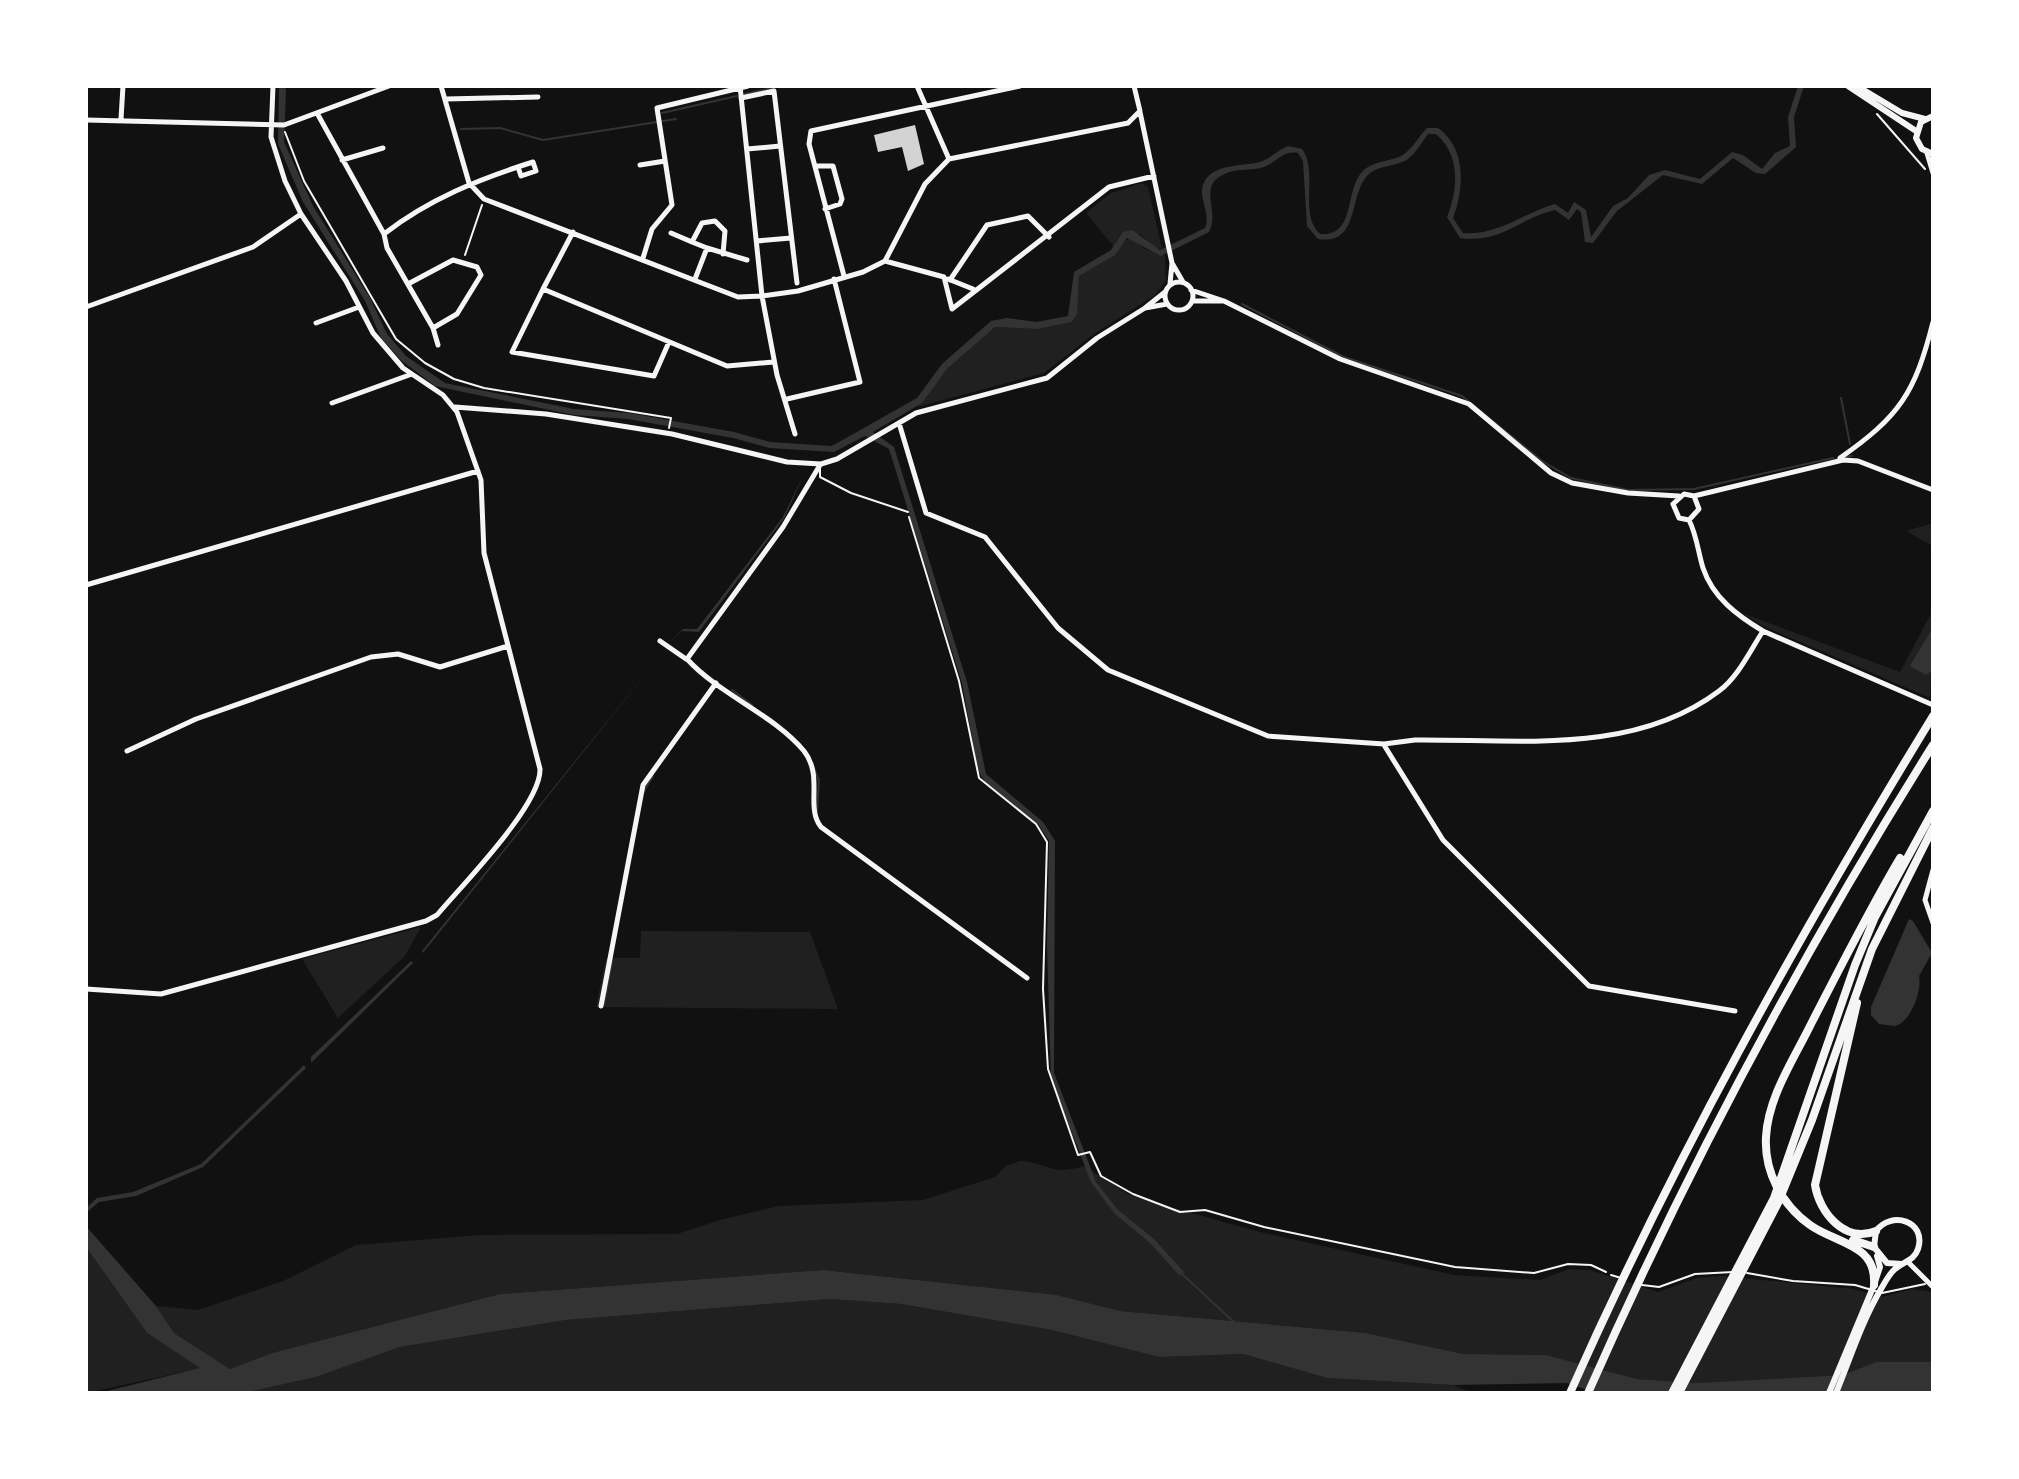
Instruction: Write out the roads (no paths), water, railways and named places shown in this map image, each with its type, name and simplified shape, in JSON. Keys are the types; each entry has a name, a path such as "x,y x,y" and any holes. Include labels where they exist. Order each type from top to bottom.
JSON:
{"highway":[{"path":"1570,1393 1626,1275 1774,988 1933,716"},
{"path":"1588,1393 1643,1273 1778,1010 1933,745"},
{"path":"1781,1187 1855,965 1881,905 1933,809"},
{"path":"1878,1286 1873,1264 1867,1254 1811,1226 1795,1213 1770,1174 1766,1153 1770,1114 1779,1088 1851,945 1933,809"},
{"path":"1672,1393 1776,1200 1872,949 1933,828"},
{"path":"1876,1231 1859,1234 1828,1216 1816,1194 1816,1172 1855,1007 1883,933 1933,837"},
{"path":"1811,1226 1875,1250"},
{"path":"1679,1393 1743,1262"}],"main road":[{"path":"1848,86 1916,131 1918,144 1930,153"},
{"path":"1857,86 1902,113 1929,118"},
{"path":"1916,131 1929,118"},
{"path":"1829,1393 1878,1286 1905,1263 1920,1244 1915,1227 1894,1218 1876,1231 1875,1250 1880,1267 1878,1286 1836,1393"},
{"path":"1875,1250 1887,1263 1905,1263"}],"street":[{"path":"121,119 123,86"},
{"path":"86,989 161,994 417,925 437,915 507,832 540,784 540,769 484,553 478,471 455,407 412,374 373,333 301,214 285,181 271,137 273,86"},
{"path":"86,120 284,127 389,86"},
{"path":"441,86 469,183 484,199 738,297 798,291 863,272 885,261 925,184 949,159 1128,123 1140,111"},
{"path":"643,258 652,229 672,205 657,108 748,86"},
{"path":"917,86 949,159"},
{"path":"844,276 815,166 808,135 811,131 1020,86"},
{"path":"455,407 546,414 672,434 787,462 821,464 837,459 933,407 1047,378 1097,338 1145,308 1166,292 1170,285 1171,260 1134,86"},
{"path":"740,87 762,296 774,362 795,434"},
{"path":"741,98 774,91 797,283"},
{"path":"446,99 538,97"},
{"path":"317,113 384,234 387,248 433,328 438,345"},
{"path":"747,149 780,146"},
{"path":"342,160 383,148"},
{"path":"1930,153 1931,171"},
{"path":"640,165 665,161"},
{"path":"815,166 833,166 842,199 840,204 825,209"},
{"path":"384,234 405,217 469,183 518,167"},
{"path":"1049,237 1028,216 987,225 947,278 949,308 1049,237 1109,187 1154,176"},
{"path":"86,307 253,247 301,214"},
{"path":"692,242 702,223 715,221 725,231 723,254"},
{"path":"573,232 512,352 654,376 669,342"},
{"path":"671,233 747,260"},
{"path":"757,241 791,238"},
{"path":"695,279 707,248"},
{"path":"408,284 453,260 463,260 477,267 481,275 457,314 433,328"},
{"path":"1171,260 1183,283 1191,290 1224,301 1340,359 1469,404 1551,473 1572,483 1628,493 1694,496 1836,461 1858,461 1933,490"},
{"path":"885,261 947,278 973,289"},
{"path":"787,399 860,382 834,279"},
{"path":"1170,285 1183,283"},
{"path":"543,289 727,366 774,362"},
{"path":"1191,290 1192,301"},
{"path":"1166,292 1167,304"},
{"path":"1145,308 1167,304 1180,310 1192,301 1224,301"},
{"path":"316,323 359,307"},
{"path":"1836,461 1874,433 1916,383 1933,322"},
{"path":"332,403 412,374"},
{"path":"899,423 926,513 985,537 1058,628 1108,670 1268,736 1384,744 1415,740 1607,738 1664,722 1719,691 1731,679 1763,631"},
{"path":"687,659 783,527 821,464"},
{"path":"86,585 478,471"},
{"path":"1697,539 1699,504 1714,490"},
{"path":"1655,494 1673,504 1679,518 1689,520 1697,514"},
{"path":"1673,504 1679,496"},
{"path":"1694,496 1699,504"},
{"path":"1689,520 1704,570 1721,600 1763,631 1933,705"},
{"path":"660,641 803,750 815,777 814,816 821,827 1027,978"},
{"path":"127,751 196,719 371,657 398,654 440,667 508,646"},
{"path":"601,1006 643,785 716,683"},
{"path":"1384,744 1443,840 1589,986 1735,1011"},
{"path":"1933,870 1925,900 1933,923"},
{"path":"1905,1263 1922,1273 1930,1285"}],"lane":[{"path":"821,464 820,477 832,484 908,512"},
{"path":"1638,1283 1659,1287 1695,1274 1720,1272 1855,1285 1882,1293 1930,1285"},
{"path":"1611,1275 1626,1275"}],"waterway":[{"path":"745,94 781,86"},
{"path":"662,113 737,96"},
{"path":"461,129 500,128 543,140 676,119"},
{"path":"1242,304 1344,357 1462,396 1542,461 1571,478 1628,490 1694,489 1833,458"},
{"path":"1841,398 1850,444"},
{"path":"1843,457 1852,456"},
{"path":"732,690 752,705"},
{"path":"807,752 819,780 817,811"},
{"path":"644,791 653,776"},
{"path":"604,1004 612,962"},
{"path":"1181,1273 1235,1323"}]}
